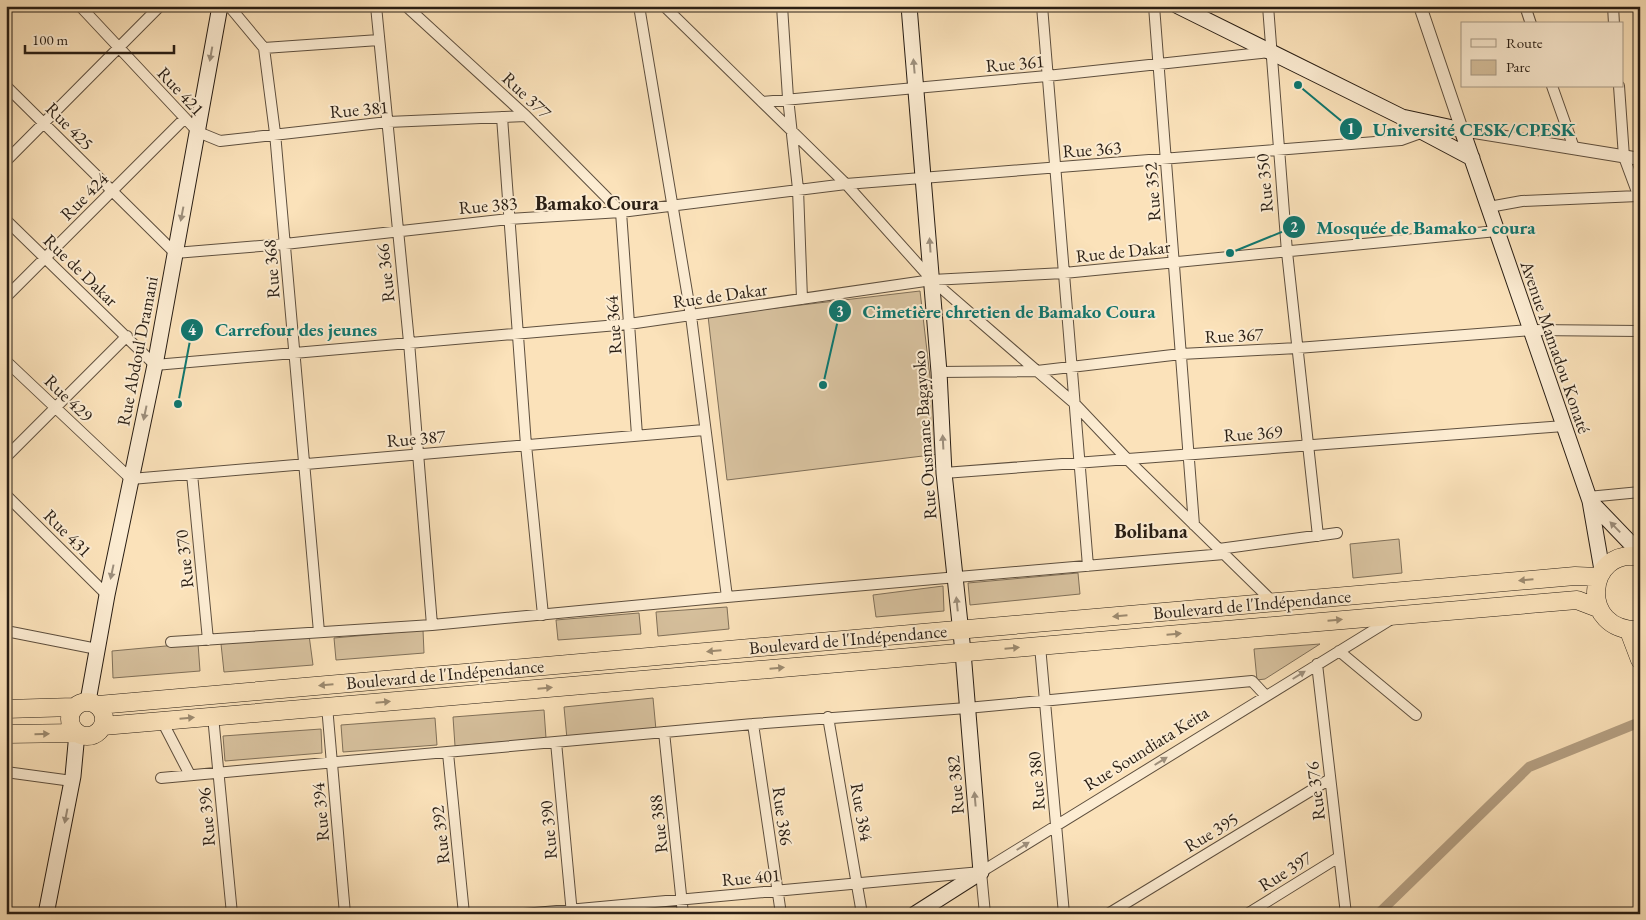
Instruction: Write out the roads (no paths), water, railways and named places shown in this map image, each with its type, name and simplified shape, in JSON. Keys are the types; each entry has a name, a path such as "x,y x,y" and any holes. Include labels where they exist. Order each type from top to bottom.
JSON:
{"highway":[{"path":"1640,557 1624,557 1612,561 1601,574 1596,598 1598,608 1610,624 1634,630 1640,660"},
{"name":"Boulevard de l'Indépendance","path":"6,709 87,704 1601,574"},
{"name":"Boulevard de l'Indépendance","path":"103,726 1577,600 1598,608"},
{"path":"6,734 77,733 92,735 103,726 104,714 87,704 71,712 71,724 77,733"}],"main road":[{"name":"Rue Abdoul Dramani","path":"87,704 107,595 155,365 220,6"},
{"name":"Rue Ousmane Bagayoko","path":"909,6 939,372 944,473 963,652"},
{"path":"1178,6 1402,117 1423,132 1472,158"},
{"path":"1402,117 1462,130"},
{"name":"Avenue Mamadou Konaté","path":"1462,130 1589,499 1601,574"},
{"name":"Avenue Mamadou Konaté","path":"1589,499 1640,553"},
{"name":"Rue 382","path":"963,652 981,872"},
{"path":"46,914 72,781 77,733"},
{"name":"Rue Soundiata Keita","path":"915,914 981,872"}],"street":[{"name":"Rue 421","path":"80,6 198,132"},
{"path":"6,161 160,6"},
{"path":"229,6 264,48 379,40"},
{"name":"Rue 366","path":"376,6 409,342 432,625"},
{"name":"Rue 377","path":"406,6 526,116 621,212"},
{"path":"639,6 674,205 691,316 704,430 727,596"},
{"path":"664,6 846,184 932,280 1074,403 1128,460 1273,602"},
{"path":"782,6 788,98 798,188 802,299"},
{"path":"1042,6 1088,566"},
{"name":"Rue 352","path":"1154,6 1194,525"},
{"name":"Rue 350","path":"1268,6 1287,252 1318,536"},
{"path":"1420,6 1462,130 1640,159"},
{"path":"1525,6 1530,22"},
{"path":"1613,6 1614,22"},
{"name":"Rue 368","path":"264,48 276,133 293,353 305,464 319,632"},
{"name":"Rue 361","path":"762,102 788,98 1047,76 1271,52"},
{"name":"Rue 425","path":"6,86 174,253"},
{"path":"1553,88 1574,148"},
{"path":"1489,208 1522,201 1639,198 1624,157 1619,88"},
{"name":"Rue 381","path":"198,132 220,141 276,133 388,122 526,116"},
{"path":"502,117 526,445 543,616"},
{"name":"Rue 424","path":"6,297 185,118"},
{"name":"Rue 363","path":"924,178 1401,140 1438,125"},
{"name":"Rue 383","path":"174,253 285,244 509,219 621,212 798,188 924,178"},
{"name":"Rue 364","path":"621,212 638,435"},
{"name":"Rue de Dakar","path":"6,220 155,365 517,332 629,324 932,280 1064,273 1497,231"},
{"name":"Rue 367","path":"939,372 1037,371 1181,354 1298,348 1531,330 1640,331"},
{"path":"6,457 127,336"},
{"name":"Rue 429","path":"6,361 131,479"},
{"name":"Rue 369","path":"944,473 1564,426"},
{"name":"Rue 387","path":"131,479 704,430"},
{"name":"Rue 370","path":"192,474 208,640"},
{"path":"1589,499 1640,492"},
{"name":"Rue 431","path":"6,495 107,595"},
{"path":"171,642 543,616 727,596 1088,566 1221,552 1337,533"},
{"name":"Rue Soundiata Keita","path":"981,872 1397,615"},
{"path":"6,631 97,650"},
{"name":"Rue 380","path":"1040,646 1064,914"},
{"path":"1339,651 1416,715"},
{"name":"Rue 376","path":"1317,664 1346,914"},
{"path":"161,778 828,717 967,708 1252,682 1266,696"},
{"name":"Rue 394","path":"327,706 345,914"},
{"name":"Rue 396","path":"213,716 232,914"},
{"name":"Rue 384","path":"828,717 859,883 862,914"},
{"path":"162,720 190,775"},
{"name":"Rue 386","path":"753,724 781,914"},
{"name":"Rue 388","path":"664,732 683,914"},
{"name":"Rue 390","path":"556,742 571,912"},
{"name":"Rue 392","path":"448,753 464,914"},
{"path":"6,772 72,781"},
{"name":"Rue 395","path":"1108,914 1330,779"},
{"name":"Rue 397","path":"1247,914 1339,857"},
{"name":"Rue 401","path":"524,914 571,912 682,899 981,872"},
{"name":"Rue 382","path":"981,872 985,914"}],"waterway":[{"path":"1378,914 1529,767 1640,722"}],"place":[{"name":"Université CESK/CPESK","path":"1298,85"},
{"name":"Mosquée de Bamako - coura","path":"1230,253"},
{"name":"Cimetière chretien de Bamako Coura","path":"823,385"},
{"name":"Carrefour des jeunes","path":"178,404"}],"district":[{"name":"Bamako Coura","path":"597,203"},
{"name":"Bolibana","path":"1151,531"}]}
